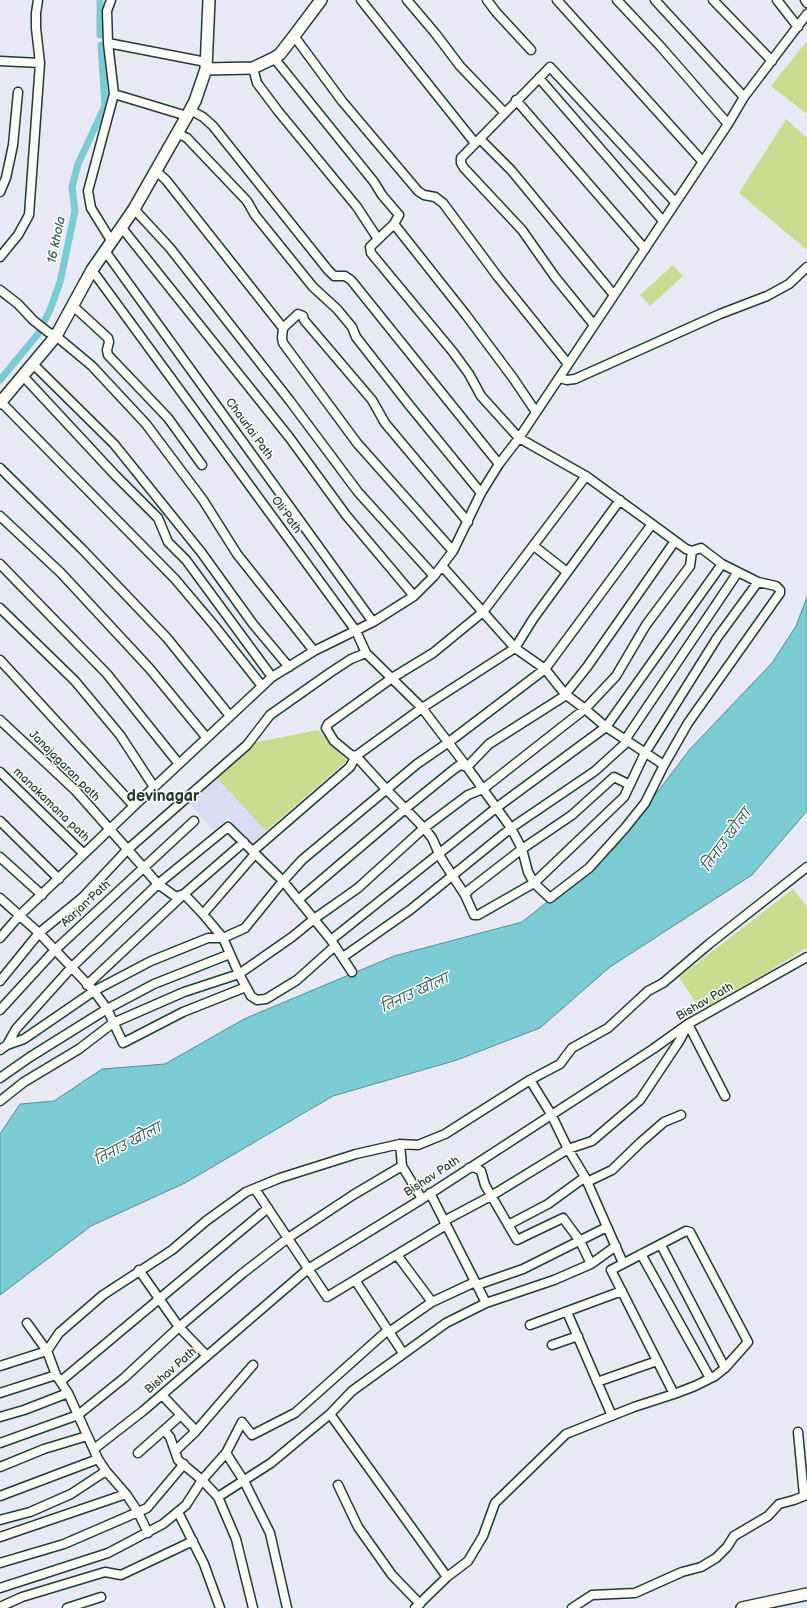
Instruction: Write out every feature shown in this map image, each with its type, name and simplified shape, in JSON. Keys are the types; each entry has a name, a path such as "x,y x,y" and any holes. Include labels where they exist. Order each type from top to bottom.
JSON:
{"street":[{"path":"0,256 18,235 29,215 40,63 36,28 38,0"},
{"path":"111,0 107,11 108,43 114,94 203,117 214,126 328,270 334,276 345,276 351,280 499,464"},
{"path":"209,0 206,65 189,113 122,228 92,270 72,305 33,364 1,403 175,579 262,686"},
{"path":"108,43 206,65 253,68 280,54 321,0"},
{"path":"361,0 477,141 511,170 614,295"},
{"path":"407,0 460,66 504,112"},
{"path":"487,0 531,50"},
{"path":"557,0 702,162"},
{"path":"617,0 661,47 728,124"},
{"path":"656,0 744,97"},
{"path":"713,0 772,61"},
{"path":"777,0 798,27"},
{"path":"0,938 19,916 206,737 272,677 314,651 373,622 414,596 434,576 453,551 481,493 499,464 519,438 728,124 744,97 807,14"},
{"path":"294,36 342,101 418,191 424,195 435,197 443,203 498,277 568,364"},
{"path":"274,58 399,215 394,224 370,246 371,253 453,352 469,374 481,396 519,438 586,476 686,549 692,551 701,548 722,564 758,582 776,586 780,590 780,593 688,723 664,765 645,803 625,828 589,868 550,898 534,883"},
{"path":"0,60 40,63"},
{"path":"594,325 555,277 522,230 482,190 461,164 461,158 504,112 550,67 675,202"},
{"path":"253,68 258,83 356,207 378,240"},
{"path":"540,78 663,221"},
{"path":"0,192 6,178 13,145 18,92"},
{"name":"Chaurlai Path","path":"114,94 88,191 91,208 108,247 373,622"},
{"path":"516,100 645,249"},
{"path":"177,133 187,138 247,201 255,215 313,287 338,309 352,327 356,337 481,493"},
{"path":"156,171 166,180 283,328"},
{"path":"134,209 170,248 358,492 434,576"},
{"path":"394,224 466,315 513,378 536,412"},
{"path":"122,228 289,437 346,515 414,596"},
{"path":"559,378 574,380 720,314 767,296 789,284 807,267"},
{"name":"Oli Path","path":"92,270 356,631 366,653 422,708 483,789 511,828 522,849 528,872 534,883"},
{"path":"0,290 18,304 33,320 92,366 146,424 203,500 237,554 314,651"},
{"path":"72,305 108,338 108,355 168,418 202,465"},
{"path":"453,551 357,443 283,343 283,328 298,314 303,316 304,320 372,400 384,423 468,522"},
{"path":"33,364 114,444 187,534 253,624 289,667"},
{"path":"23,376 158,518 168,542 186,560 272,677"},
{"path":"0,468 82,549 167,638 230,716"},
{"path":"586,476 483,612 433,653 392,678 328,724 326,728 330,736 340,747 350,755 356,756 432,838 441,858 465,895 474,915 478,915 534,883 624,797 645,753 717,638 758,582"},
{"path":"203,914 254,852 350,767 356,756 422,708 515,648 567,572 620,500"},
{"path":"0,516 61,573 150,669 206,737"},
{"path":"3,1048 24,1039 94,991 151,961 208,938 224,938 245,928 302,860 417,764 449,742 545,669 652,524"},
{"path":"298,900 405,809 460,765 467,767 489,744 563,697 587,667 675,541"},
{"path":"534,546 567,572"},
{"path":"0,1101 24,1082 79,1049 113,1023 184,992 239,974 358,888 424,828 468,795 483,789 585,709 616,676 646,625 690,566 692,551"},
{"path":"0,564 107,674 179,764"},
{"path":"184,894 224,938 239,974 251,996 257,1000 266,999 297,980 333,943 440,853 496,808 606,727 722,564"},
{"path":"442,566 515,648 545,669 565,694 606,727 664,765"},
{"path":"343,957 410,910 511,828 596,771 626,741 738,572"},
{"path":"0,608 75,680 120,735 154,787"},
{"path":"0,982 39,933 83,897 127,850 247,745 270,715 351,659 366,653"},
{"path":"0,660 134,806"},
{"name":"Janajagaran path","path":"0,720 76,791 158,884 176,897 184,894"},
{"name":"manakamana path","path":"0,772 84,854"},
{"path":"465,895 469,890 522,849 572,815 614,777 630,784"},
{"path":"0,821 59,879"},
{"name":"Aarjan Path","path":"0,1010 55,950 194,821"},
{"path":"3,1048 16,1029 71,968 158,884 228,827 283,881 333,943 352,972"},
{"path":"87,985 184,894 244,842"},
{"path":"0,857 42,895"},
{"path":"0,1366 47,1351 59,1333 103,1295 172,1250 206,1221 246,1192 280,1178 349,1157 400,1144 418,1145 445,1134 530,1080 560,1064 572,1048 608,1028 648,991 663,983 709,944 807,867"},
{"path":"0,898 39,933 94,991 107,1009 123,1043 183,1012 246,987"},
{"path":"0,1078 30,1057 107,1009 154,984 230,954"},
{"name":"Bishav Path","path":"94,1450 162,1395 308,1270 422,1199 653,1049 688,1024 807,957"},
{"path":"688,1024 725,1096"},
{"path":"255,1189 327,1297 397,1255 445,1223 568,1149 592,1141 640,1100 680,1040 688,1024"},
{"path":"530,1080 552,1114 568,1149 586,1180 623,1263"},
{"path":"508,1225 548,1204 586,1180 612,1170 664,1122 681,1115"},
{"path":"400,1144 402,1166 422,1199"},
{"path":"0,1443 78,1415 124,1378 179,1327 243,1273 288,1238 353,1195 402,1166"},
{"path":"468,1168 474,1167 481,1171 485,1186 517,1240 563,1218 580,1241 591,1264"},
{"path":"430,1193 486,1303"},
{"path":"0,1393 58,1378 159,1298 268,1208"},
{"path":"0,1588 108,1553 148,1533 163,1524 186,1505 202,1480 226,1453 242,1422 252,1435 295,1413 388,1331 432,1302 476,1284 523,1268 607,1227"},
{"path":"338,1485 358,1527 392,1575 417,1606 447,1577 468,1561 483,1536 495,1503 566,1434 634,1407 674,1394 695,1386 715,1376 725,1368 748,1342 690,1232 686,1231 611,1270 674,1394"},
{"path":"661,1245 725,1368"},
{"path":"218,1497 271,1463 330,1414 352,1391 446,1323 486,1303 554,1280 591,1264 616,1246"},
{"path":"641,1254 710,1378"},
{"path":"397,1255 432,1302"},
{"path":"140,1270 179,1327 207,1356"},
{"path":"356,1280 403,1353"},
{"path":"530,1326 622,1291"},
{"path":"568,1312 612,1416"},
{"path":"27,1323 47,1351 58,1378 68,1393 98,1459 106,1471 126,1494 138,1512 148,1533"},
{"path":"552,1345 578,1336"},
{"path":"597,1382 657,1361"},
{"path":"175,1451 196,1431 253,1365"},
{"path":"0,1417 24,1410 68,1393"},
{"path":"162,1395 196,1431"},
{"path":"330,1414 447,1577"},
{"path":"138,1453 181,1415"},
{"path":"164,1430 170,1437 178,1460 202,1480 218,1497 236,1539 253,1608"},
{"path":"572,1608 592,1595 635,1593 682,1572 701,1567 716,1558 727,1547 734,1536 768,1516 779,1504 804,1496 798,1432"},
{"path":"0,1467 44,1449 87,1436"},
{"path":"226,1453 244,1481 270,1533 287,1608"},
{"path":"0,1496 98,1459"},
{"path":"0,1563 64,1544 147,1508 184,1464"},
{"path":"0,1520 30,1512 71,1494 106,1471"},
{"path":"0,1537 126,1494"},
{"path":"178,1512 204,1564 220,1608"},
{"path":"0,1607 22,1597 104,1572 121,1575 193,1541"},
{"path":"742,1608 755,1607 807,1594"},
{"path":"66,1608 101,1597"}],"shaded area":[{"path":"214,775 266,831 256,841 250,841 228,818 214,831 187,801"}],"green space":[{"path":"807,41 807,114 771,86"},
{"path":"786,119 807,138 807,250 739,193"},
{"path":"673,265 683,276 650,306 640,295"},
{"path":"318,730 347,761 266,831 215,776 252,743"},
{"path":"793,889 807,907 807,948 701,1010 679,977"}],"water":[{"name":"तिनाउ खोला","path":"807,597 807,811 752,875 610,967 540,1028 457,1060 333,1096 185,1183 91,1226 0,1295 0,1134 20,1104 54,1101 102,1069 165,1064 244,1019 394,956 522,922 615,848 690,749 772,663 796,626"}],"waterway":[{"name":"16 khola","path":"100,0 100,35"},
{"name":"16 khola","path":"0,380 38,334 50,310 60,282 75,211 72,187 78,164 105,106 101,45"}],"district":[{"name":"devinagar","path":"163,797"}]}
